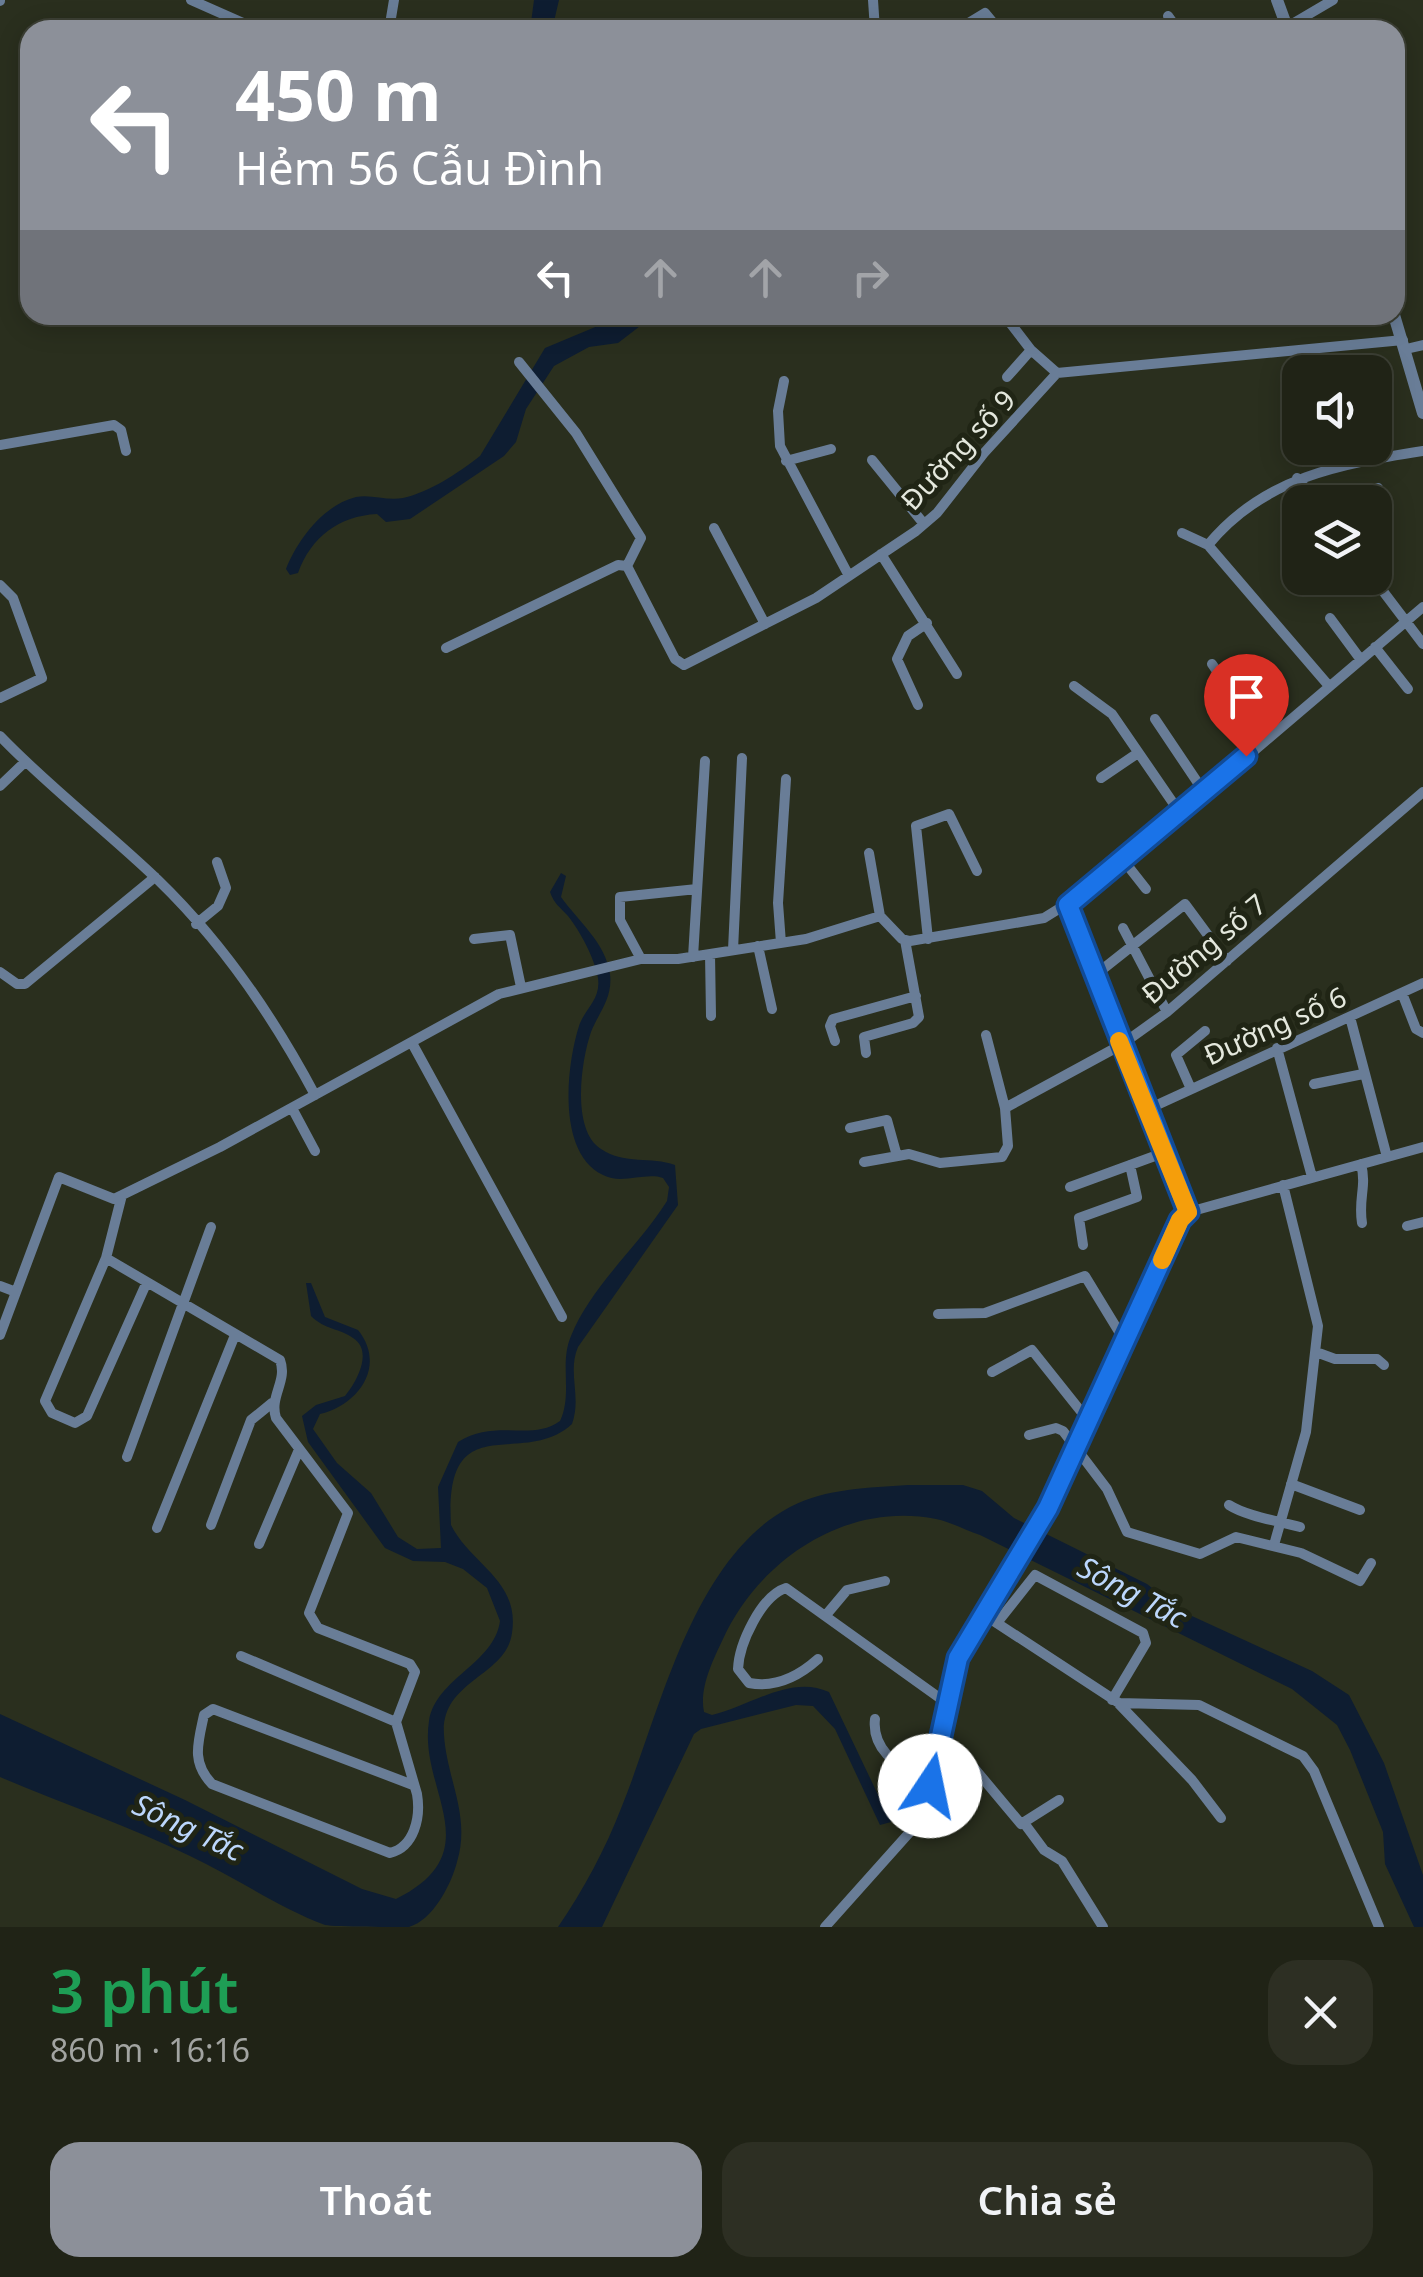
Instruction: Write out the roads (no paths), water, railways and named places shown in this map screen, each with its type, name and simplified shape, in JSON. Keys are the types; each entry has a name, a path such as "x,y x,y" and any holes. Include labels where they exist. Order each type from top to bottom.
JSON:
{"street":[{"path":"191,0 236,20"},
{"path":"1302,20 1333,0"},
{"path":"1168,16 1171,20"},
{"path":"1012,325 1031,350 1058,373 1423,345"},
{"path":"1397,325 1423,413"},
{"path":"1007,377 1031,350"},
{"path":"446,648 618,565 627,566 640,538 549,396 522,365"},
{"name":"Đường số 9","path":"627,566 680,663 765,624 850,576 924,524 1058,373"},
{"path":"784,381 777,426 786,462 850,576"},
{"path":"0,445 114,425 121,430 126,451"},
{"path":"786,462 830,449"},
{"path":"1208,545 1233,515 1298,478 1423,451"},
{"path":"872,460 924,524"},
{"path":"1298,478 1304,485"},
{"path":"714,528 765,624"},
{"path":"1182,533 1208,545 1330,686"},
{"path":"881,554 957,674"},
{"path":"0,585 13,598 42,678 40,684 0,698"},
{"path":"1385,595 1423,644"},
{"path":"905,940 1044,918 1068,905 1423,608"},
{"path":"1330,618 1360,660"},
{"path":"918,706 896,659 908,636 927,623"},
{"path":"1375,647 1408,689"},
{"path":"1212,664 1264,740"},
{"path":"1074,686 1100,700 1180,814"},
{"path":"1155,719 1204,792"},
{"path":"0,736 155,877 269,1014 314,1095"},
{"path":"1101,778 1138,753"},
{"path":"733,950 742,758"},
{"path":"0,786 25,762"},
{"path":"694,956 705,762"},
{"path":"781,943 778,904 786,779"},
{"name":"Đường số 7","path":"1004,1108 1121,1045 1166,1012 1423,792"},
{"path":"928,939 916,826 949,814 977,871"},
{"path":"866,1053 864,1037 917,1022 905,940 880,916 868,853"},
{"path":"1124,860 1146,889"},
{"path":"196,924 218,906 226,888 217,862"},
{"path":"0,972 18,984 25,984 155,877"},
{"path":"636,960 620,920 620,898 697,889"},
{"path":"1094,976 1134,949 1184,904 1227,961"},
{"path":"1068,905 1188,1212"},
{"path":"0,1335 56,1179 63,1176 109,1200 292,1108 499,994 522,986 587,976 636,960 781,943 880,916"},
{"path":"1122,928 1166,1012"},
{"path":"474,938 510,935 522,986"},
{"path":"758,946 772,1009"},
{"path":"710,954 711,1016"},
{"name":"Đường số 6","path":"1146,1110 1423,983"},
{"path":"1402,993 1416,1029 1423,1033"},
{"path":"835,1040 830,1026 833,1019 916,996"},
{"path":"1350,1017 1386,1157"},
{"path":"1191,1088 1176,1056 1206,1031"},
{"path":"864,1162 915,1154 940,1163 995,1160 1008,1151 1004,1108 986,1035"},
{"path":"412,1043 562,1318"},
{"path":"1277,1048 1312,1177"},
{"path":"1314,1084 1364,1074"},
{"path":"292,1108 315,1152"},
{"path":"850,1128 888,1120 897,1156"},
{"path":"825,1927 918,1823 958,1658 1048,1508 1180,1220 1188,1212 1423,1148"},
{"path":"1070,1187 1163,1153"},
{"path":"1361,1164 1366,1182 1358,1197 1362,1223"},
{"path":"1083,1245 1080,1218 1137,1196 1130,1165"},
{"path":"1274,1545 1308,1424 1318,1326 1283,1185"},
{"path":"122,1194 106,1258 45,1401 52,1413 75,1423 87,1416 146,1284"},
{"path":"1407,1226 1423,1222"},
{"path":"127,1457 211,1228"},
{"path":"106,1258 280,1360 284,1373 272,1403 252,1420 211,1524"},
{"path":"938,1314 985,1313 1085,1276 1124,1340"},
{"path":"0,1286 16,1292"},
{"path":"157,1528 235,1335"},
{"path":"992,1372 1032,1350 1087,1418"},
{"path":"1316,1352 1335,1359 1377,1358 1384,1366"},
{"path":"272,1403 298,1452 328,1483 348,1513 309,1614 311,1621 318,1628 410,1664 415,1681 396,1722 418,1803 411,1838 403,1850 390,1853 212,1784 196,1755 204,1716 213,1710 413,1785"},
{"path":"1028,1436 1060,1428 1107,1488 1122,1527 1131,1534 1200,1554 1236,1537 1304,1554 1358,1581 1371,1563"},
{"path":"259,1544 298,1452"},
{"path":"1291,1484 1360,1510"},
{"path":"1229,1505 1246,1514 1260,1514 1300,1527"},
{"path":"998,1623 1036,1574 1144,1633 1146,1642 1116,1701"},
{"path":"826,1614 847,1590 885,1581"},
{"path":"818,1659 795,1675 760,1685 749,1683 738,1669 757,1618 782,1588 801,1596 948,1704"},
{"path":"983,1614 1116,1701 1192,1780 1221,1818"},
{"path":"241,1656 396,1722"},
{"path":"1116,1701 1199,1705 1303,1756 1314,1771 1379,1926"},
{"path":"876,1719 874,1733 882,1750 930,1786"},
{"path":"940,1740 964,1756 1018,1822 1024,1823 1059,1800"},
{"path":"1024,1823 1044,1850 1062,1860 1103,1927"}],"water":[{"path":"534,0 559,0 554,20 531,20"},
{"path":"600,325 641,325 618,343 589,347 554,366 526,409 516,442 504,456 410,519 386,522 377,514 339,524 310,549 298,573 290,575 286,569 297,547 322,516 344,501 367,496 403,498 453,475 480,456 545,348"},
{"name":"Sông Tắc","path":"561,873 566,876 561,897 597,942 610,974 607,998 591,1032 584,1060 581,1094 585,1127 592,1140 610,1154 675,1165 678,1205 578,1347 572,1424 552,1437 473,1452 460,1464 452,1488 451,1525 509,1599 512,1633 498,1660 462,1690 446,1717 444,1735 460,1813 461,1845 446,1891 426,1917 409,1927 325,1925 167,1845 0,1777 0,1714 185,1800 362,1889 396,1899 425,1880 440,1861 446,1840 428,1746 429,1721 442,1693 487,1649 500,1621 487,1588 463,1569 445,1562 413,1561 385,1548 308,1442 302,1416 316,1405 345,1396 363,1359 353,1338 311,1316 306,1283 311,1283 325,1317 358,1330 370,1357 369,1370 356,1393 320,1414 313,1429 337,1463 371,1493 398,1537 417,1549 441,1548 438,1487 458,1442 486,1432 537,1430 560,1421 566,1400 566,1357 571,1336 590,1300 667,1201 669,1187 663,1178 610,1178 588,1164 578,1148 569,1108 571,1063 579,1026 595,998 598,978 582,937 550,892"},
{"name":"Sông Tắc","path":"963,1485 982,1491 1014,1518 1147,1584 1181,1611 1312,1671 1349,1695 1384,1763 1423,1875 1423,1927 1414,1927 1385,1864 1383,1832 1337,1725 1292,1689 980,1535 942,1520 902,1516 870,1519 839,1528 782,1562 739,1610 711,1665 703,1703 704,1712 712,1715 785,1689 814,1687 829,1692 891,1822 880,1825 835,1729 813,1706 796,1705 701,1729 694,1734 602,1927 558,1927 608,1838 684,1640 728,1562 756,1531 804,1501 848,1490"}]}
